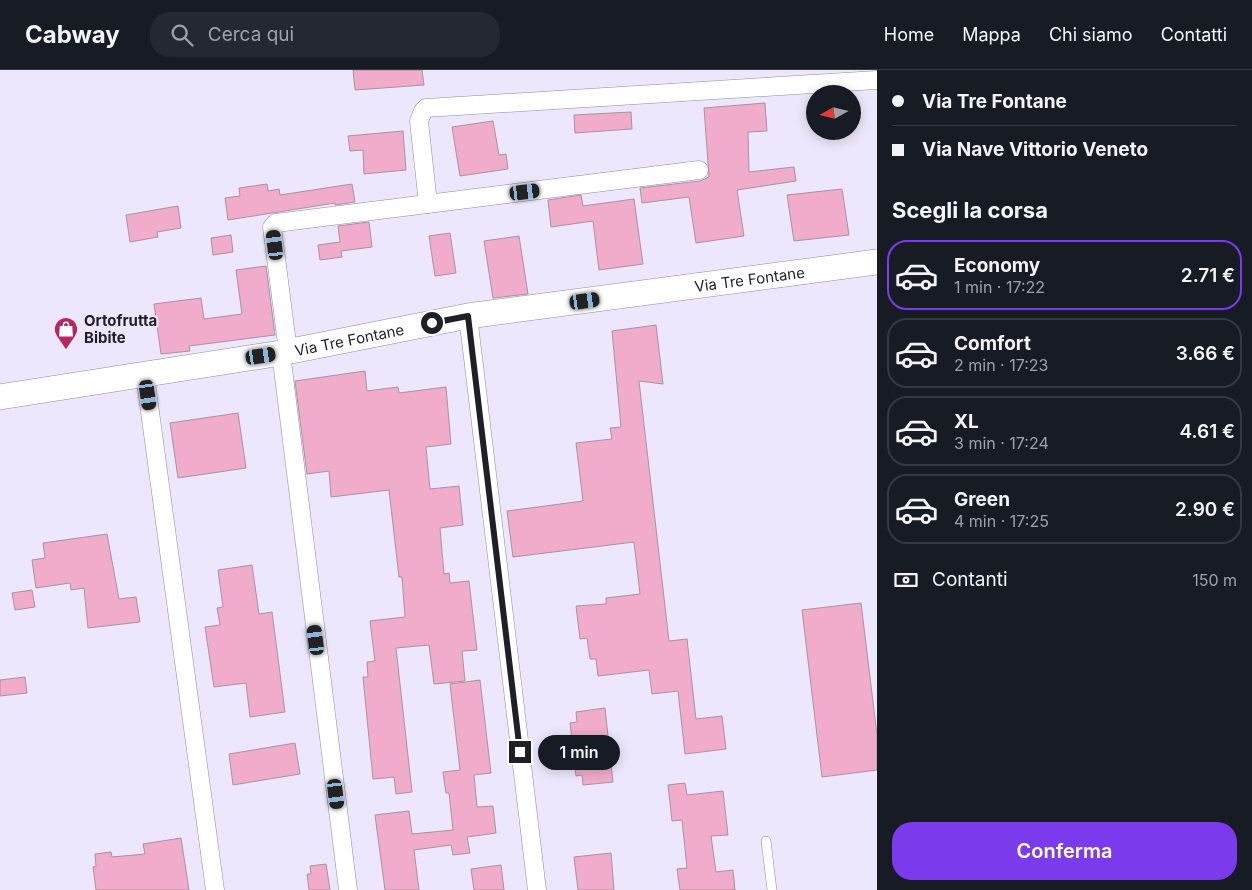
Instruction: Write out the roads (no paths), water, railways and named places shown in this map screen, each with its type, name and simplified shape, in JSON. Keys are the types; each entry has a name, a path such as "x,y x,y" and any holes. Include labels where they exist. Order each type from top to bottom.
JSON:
{"street":[{"path":"428,204 420,121 426,108 877,80"},
{"path":"348,890 284,352 272,227 276,224 699,170"},
{"name":"Via Tre Fontane","path":"0,397 284,352 468,316 877,262"},
{"path":"468,316 537,890"},
{"path":"145,375 215,890"}],"lane":[{"path":"766,841 772,890"}],"place":[{"name":"Ortofrutta Bibite","path":"66,350"}]}
